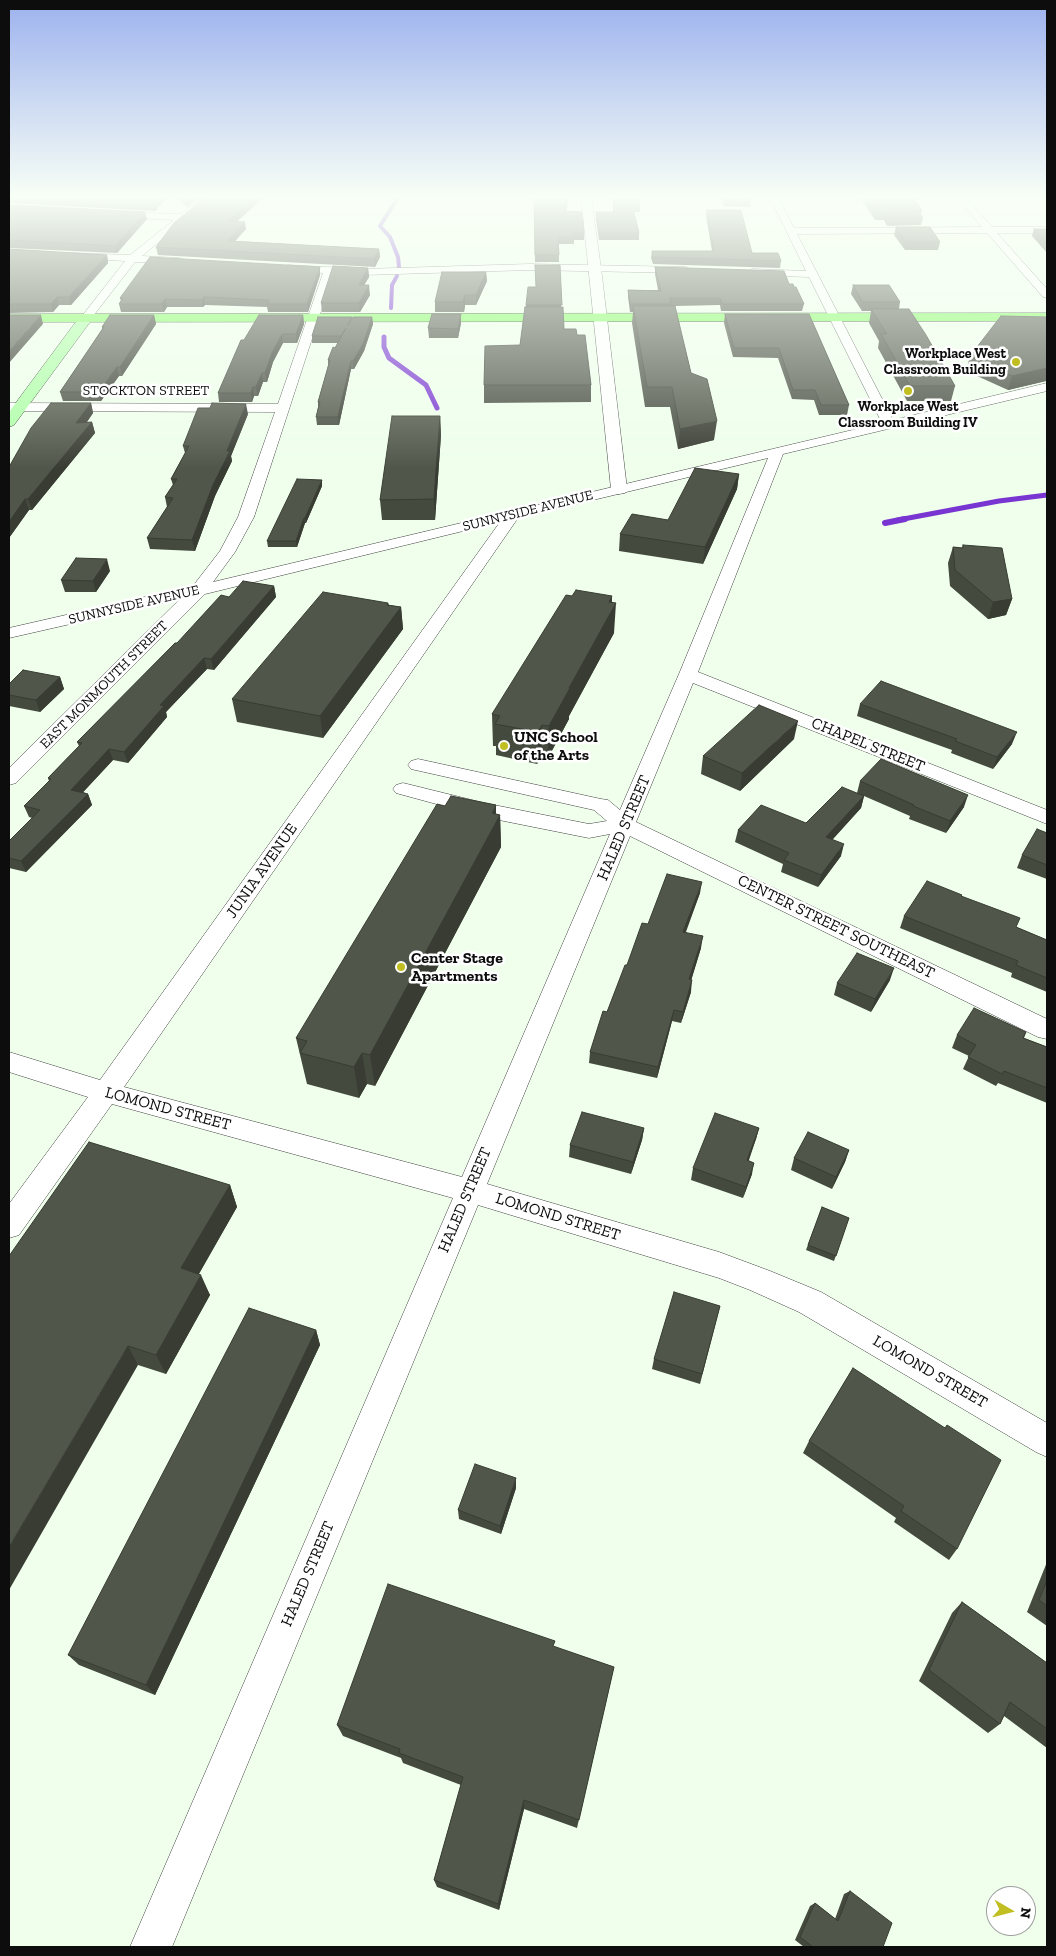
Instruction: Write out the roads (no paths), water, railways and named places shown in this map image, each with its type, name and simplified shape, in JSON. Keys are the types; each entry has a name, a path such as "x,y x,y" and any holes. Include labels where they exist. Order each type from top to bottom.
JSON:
{"main road":[{"path":"9,318 315,316 1047,317"},
{"path":"9,422 14,407 86,318"}],"street":[{"path":"86,318 110,287"},
{"name":"EAST MONMOUTH STREET","path":"9,779 199,590 227,552 246,516 324,287"},
{"path":"597,287 619,489"},
{"path":"819,287 889,424"},
{"name":"SUNNYSIDE AVENUE","path":"9,633 199,590 1047,387"},
{"name":"STOCKTON STREET","path":"14,407 283,408"},
{"name":"HALED STREET","path":"151,1947 625,825 777,452"},
{"name":"JUNIA AVENUE","path":"9,1226 106,1092 513,515"},
{"name":"CHAPEL STREET","path":"688,674 1047,816"},
{"name":"CENTER STREET SOUTHEAST","path":"418,765 601,805 625,825 1047,1030"},
{"path":"403,789 484,810 588,831 625,825"},
{"name":"LOMOND STREET","path":"9,1062 106,1092 469,1191 719,1265 760,1280 810,1302 1047,1441"}],"waterway":[{"path":"391,308 392,287"},
{"path":"384,337 384,347 389,358 426,385 437,408"},
{"path":"898,520 999,501 1047,495"},
{"path":"885,523 905,519"}],"place":[{"name":"Workplace West Classroom Building","path":"1016,362"},
{"name":"Workplace West Classroom Building IV","path":"908,391"},
{"name":"UNC School of the Arts","path":"504,746"},
{"name":"Center Stage Apartments","path":"401,967"}]}
